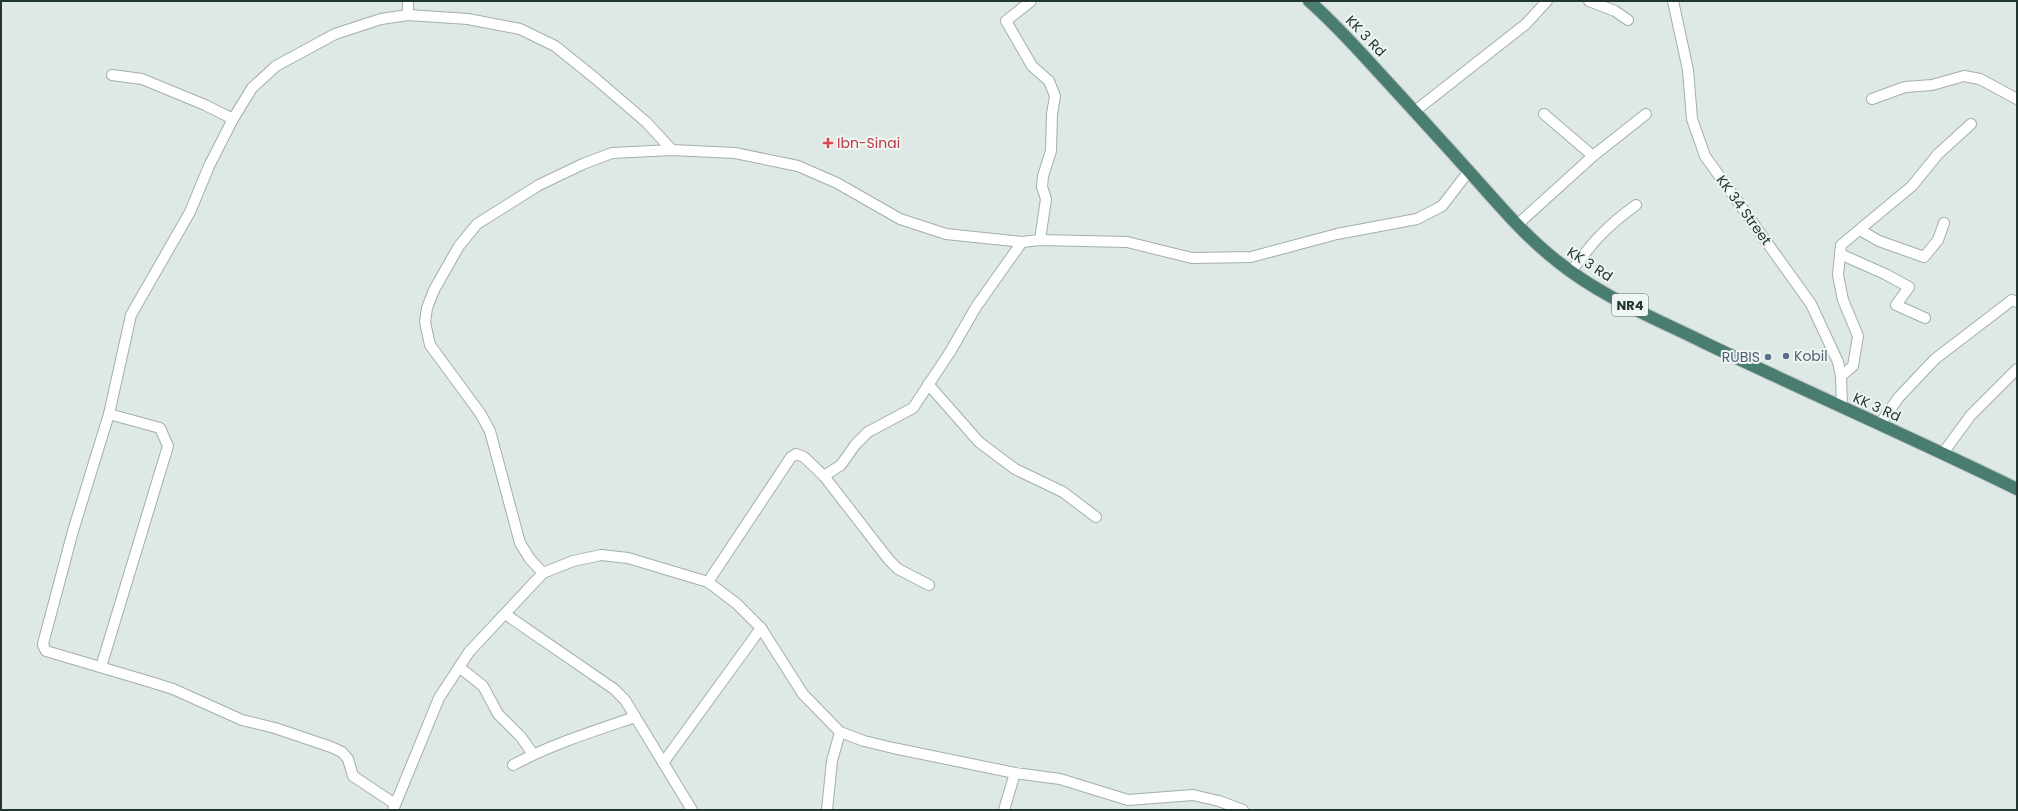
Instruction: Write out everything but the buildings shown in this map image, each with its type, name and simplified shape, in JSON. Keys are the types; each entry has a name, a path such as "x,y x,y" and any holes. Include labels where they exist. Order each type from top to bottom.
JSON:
{"highway":[{"name":"KK 3 Rd","path":"1308,1 1326,17 1415,111 1518,224 1556,261 1571,272 1650,316 1842,407 1943,452 2017,489"}],"street":[{"path":"408,1 408,15"},
{"path":"1031,1 1006,21 1032,66 1049,80 1055,96 1052,114 1051,151 1043,176 1042,187 1046,199 1040,240"},
{"path":"1415,111 1526,24 1547,1"},
{"path":"1589,1 1615,11 1628,20"},
{"name":"KK 34 Street","path":"1673,1 1688,70 1692,119 1705,156 1811,304 1832,346 1841,376 1842,407"},
{"path":"672,150 646,122 555,46 520,28 468,19 408,15 381,19 335,34 276,66 252,88 233,119 209,166 190,212 131,315 109,414 73,531 43,645 46,651 173,689 242,720 275,728 342,752 348,759 353,776 394,807 439,698 459,666 469,652 543,573 573,561 601,555 628,558 708,582 738,604 761,628 803,694 840,732 864,741 893,748 1015,773 1060,779 1128,800 1193,795 1219,801 1243,810"},
{"path":"112,75 142,79 199,102 233,119"},
{"path":"1872,99 1905,87 1932,85 1964,76 1980,79 2017,99"},
{"path":"1544,114 1593,156"},
{"path":"1518,224 1593,156 1646,114"},
{"path":"1841,376 1853,366 1858,336 1843,300 1840,287 1838,275 1841,245 1912,186 1938,154 1971,124"},
{"path":"543,573 530,559 520,543 490,431 480,413 430,345 425,322 427,308 434,290 458,246 477,224 539,185 583,164 612,153 672,150 735,153 798,166 837,183 900,219 946,234 967,238 1022,242 1040,240 1127,242 1192,258 1251,257 1337,234 1417,219 1442,206 1469,171"},
{"path":"1571,272 1597,238 1610,224 1636,205"},
{"path":"1860,230 1879,241 1924,257 1938,240 1944,223"},
{"path":"824,476 842,465 855,445 868,432 913,408 950,352 976,307 1022,242"},
{"path":"1840,254 1885,274 1909,287 1896,305 1925,318"},
{"path":"1880,424 1899,397 1935,359 2012,300 2017,302"},
{"path":"1943,452 1971,415 2017,369"},
{"path":"928,384 979,442 1015,469 1063,492 1096,517"},
{"path":"101,667 168,446 160,428 109,414"},
{"path":"708,582 791,457 796,454 804,457 824,476 888,560 898,569 929,586"},
{"path":"505,614 614,689 625,700 692,810"},
{"path":"663,763 761,628"},
{"path":"459,666 483,686 498,714 521,737 533,754"},
{"path":"514,766 533,754 564,741 635,717"},
{"path":"827,810 832,761 840,732"},
{"path":"1004,810 1015,773"}],"place":[{"name":"Ibn-Sinai","path":"828,143"},
{"name":"Kobil","path":"1786,356"},
{"name":"RUBIS","path":"1768,357"}]}
